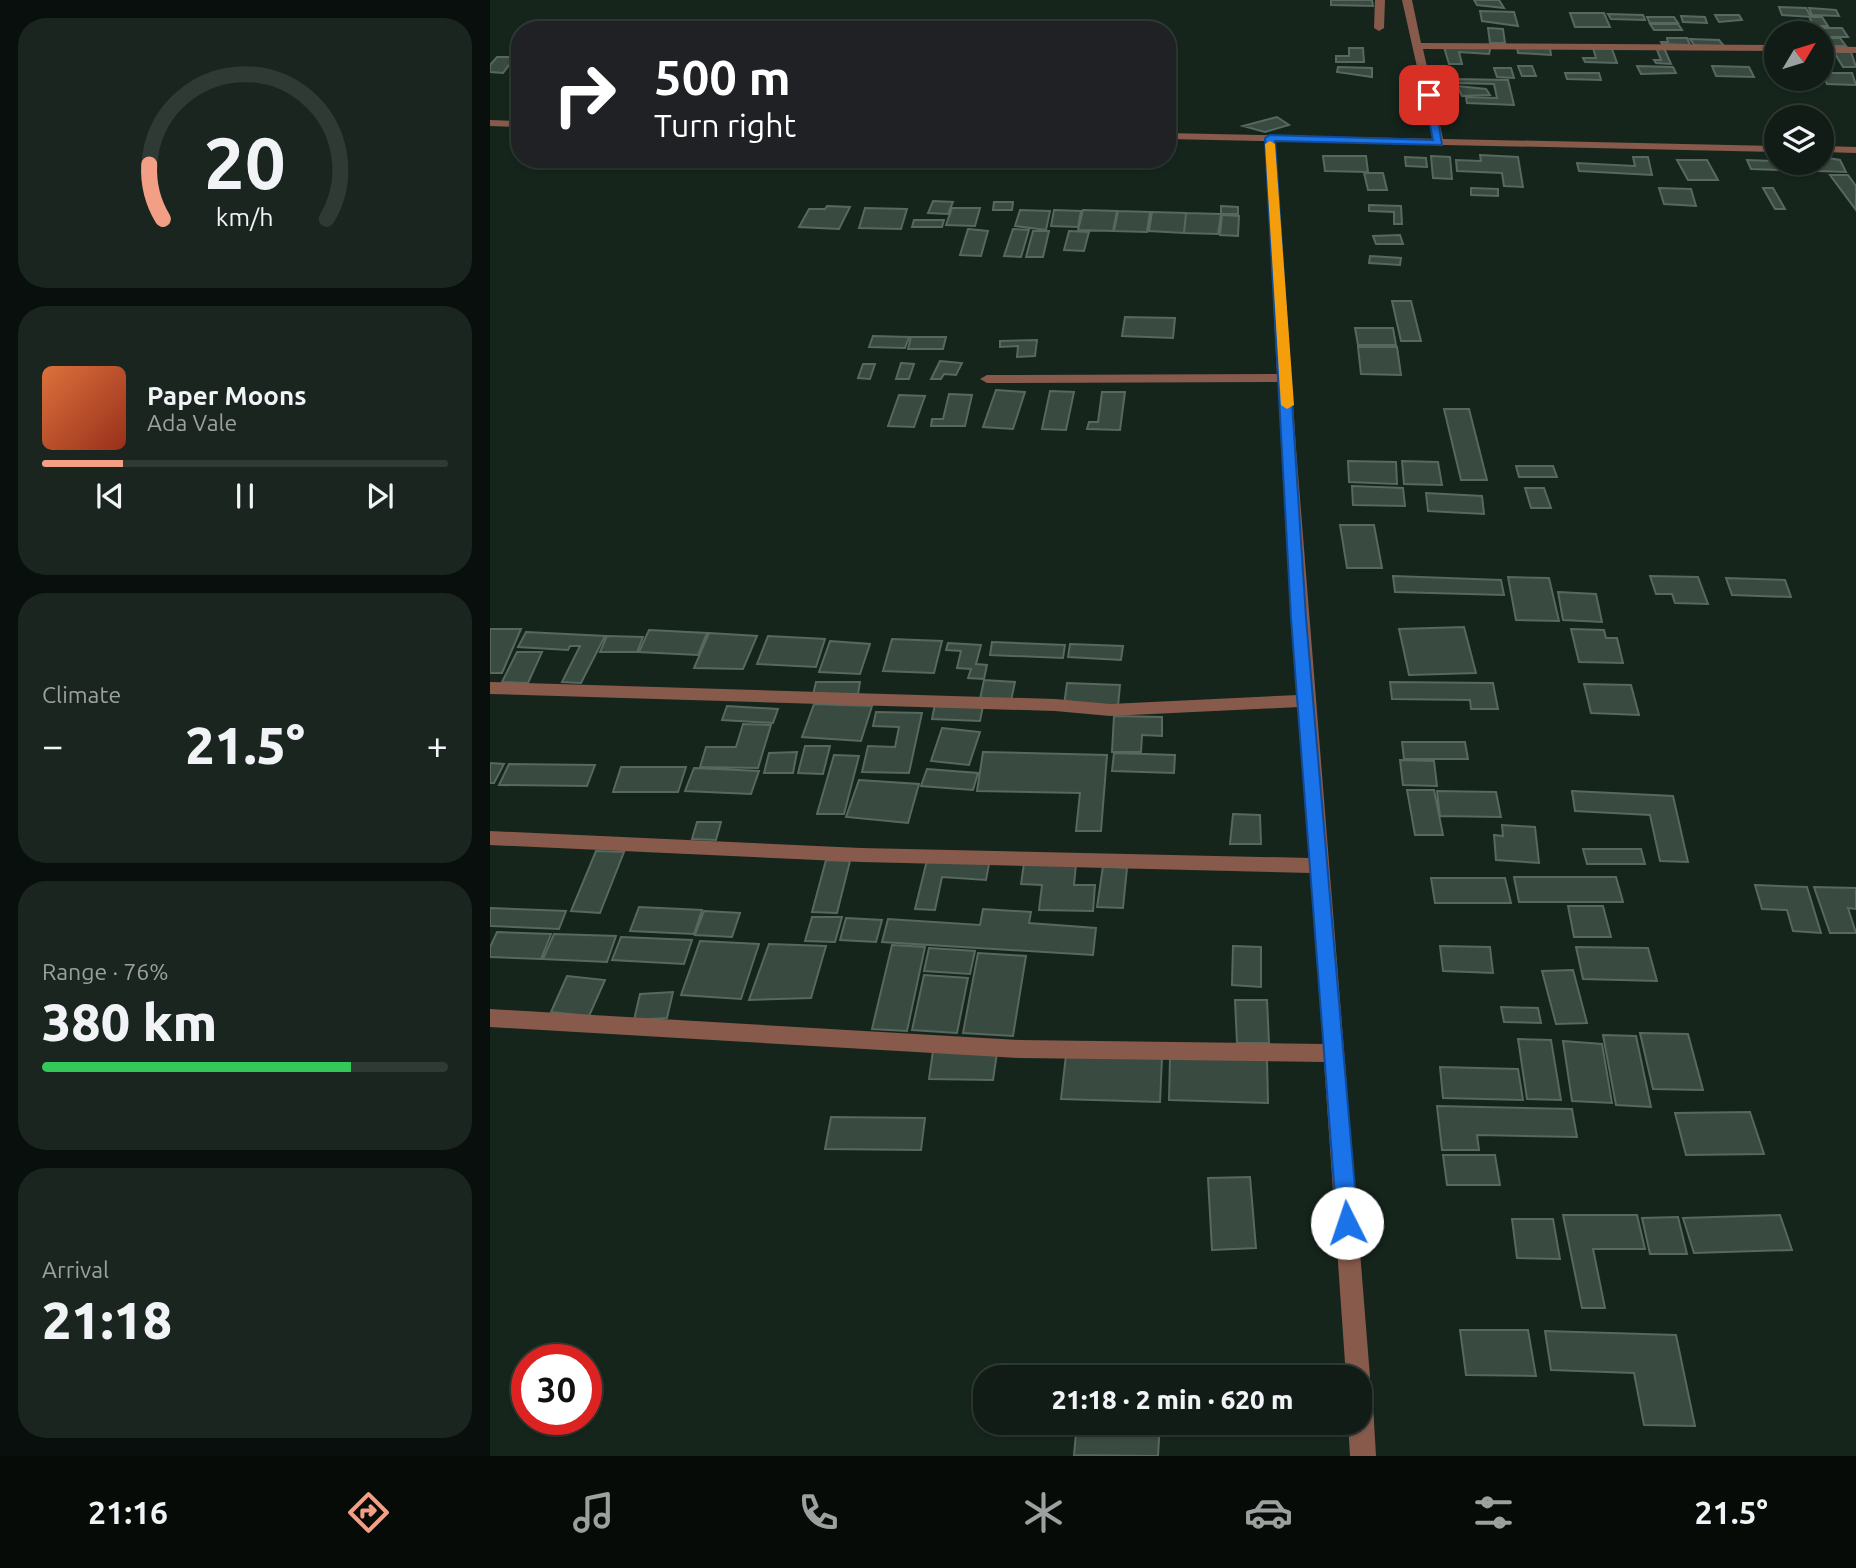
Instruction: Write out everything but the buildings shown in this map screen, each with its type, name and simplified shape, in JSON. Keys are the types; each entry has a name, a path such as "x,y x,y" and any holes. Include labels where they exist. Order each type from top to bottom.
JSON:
{"street":[{"path":"1379,28 1380,0"},
{"path":"1407,0 1439,143"},
{"path":"1419,46 1764,48"},
{"path":"1834,49 1856,50"},
{"path":"490,123 511,124"},
{"path":"1176,136 1764,149"},
{"path":"1270,138 1305,701 1335,1053 1357,1365"},
{"path":"1834,149 1856,150"},
{"path":"987,379 1286,378"},
{"path":"490,688 1055,705 1110,710 1305,701"},
{"path":"490,838 861,855 1320,866"},
{"path":"490,1018 1020,1049 1335,1053"},
{"path":"1362,1435 1363,1456"}],"slow traffic":[{"path":"1270,144 1287,405"}],"route":[{"path":"1347,1223 1339,1094 1298,618 1270,138 1439,143 1429,95"}]}
